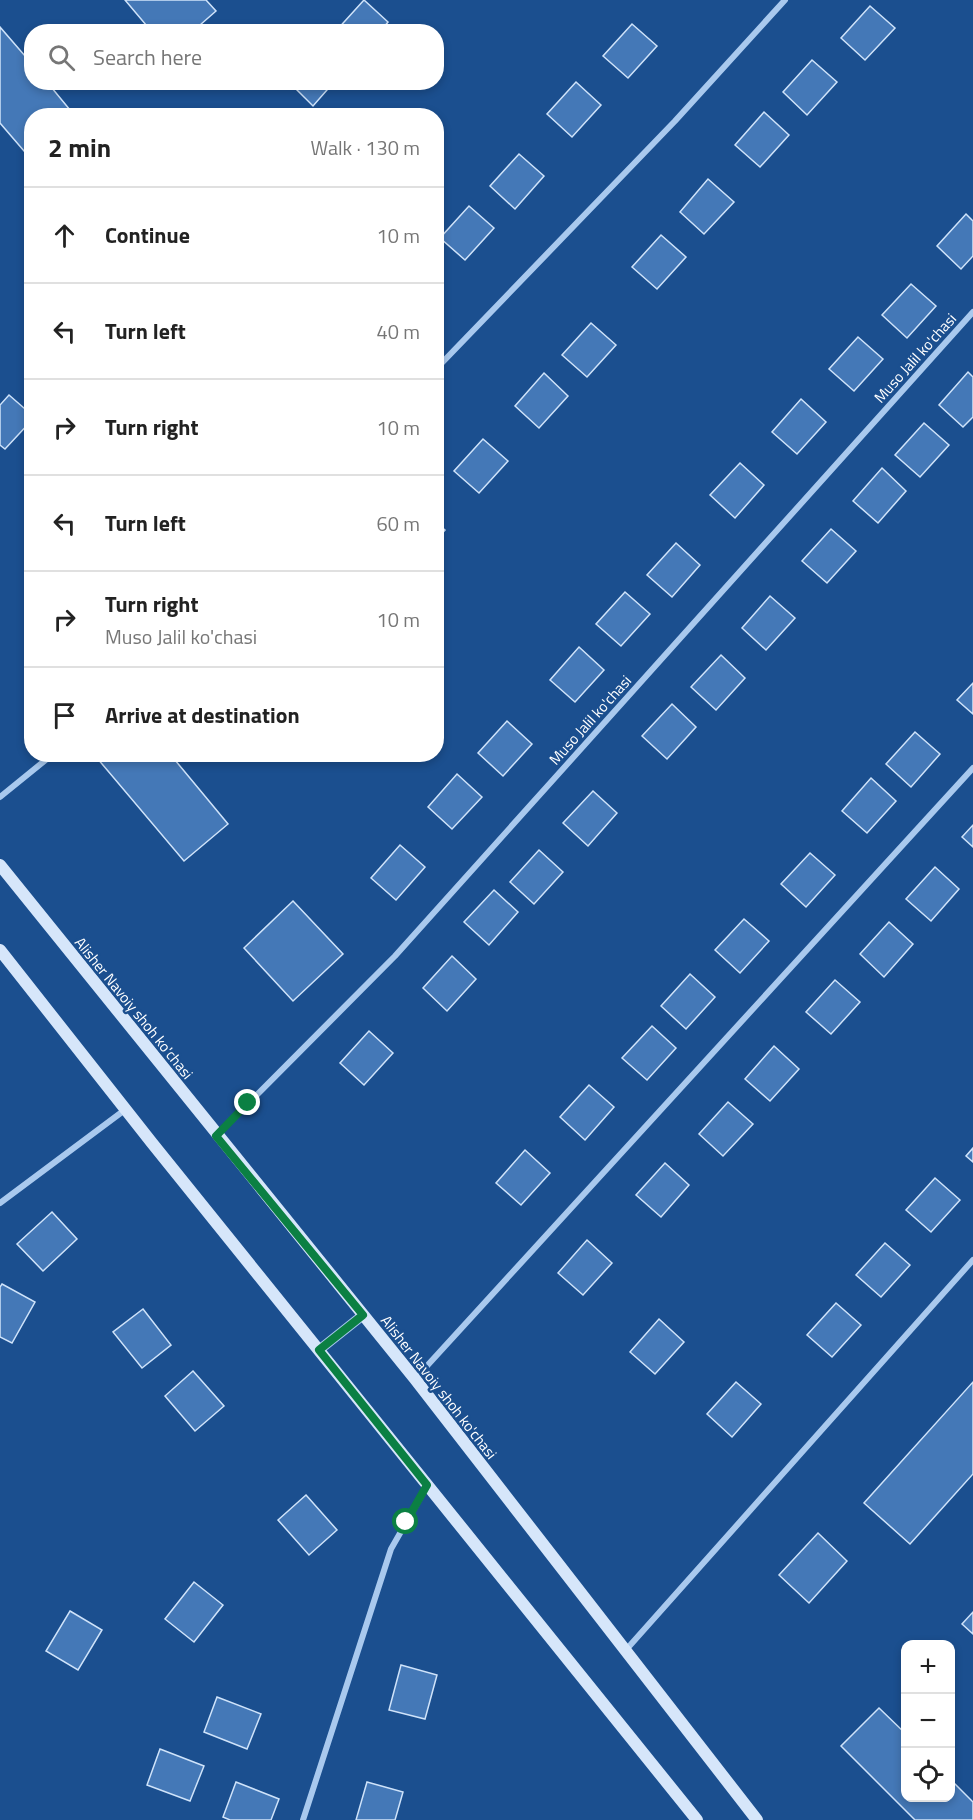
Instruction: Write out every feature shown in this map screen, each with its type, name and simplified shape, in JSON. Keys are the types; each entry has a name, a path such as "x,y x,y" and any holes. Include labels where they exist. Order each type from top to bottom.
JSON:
{"main road":[{"name":"Alisher Navoiy shoh ko'chasi","path":"0,865 216,1136 415,1379 757,1820"},
{"path":"0,950 697,1820"}],"street":[{"path":"444,361 666,129 785,0"},
{"name":"Muso Jalil ko'chasi","path":"216,1136 395,956 973,312"},
{"path":"0,797 43,762"},
{"path":"415,1379 973,768"},
{"path":"0,1203 126,1109"},
{"path":"625,1651 973,1260"},
{"path":"319,1350 363,1315"},
{"path":"303,1820 391,1549 427,1485"}],"building":[{"path":"125,0 206,0 216,11 201,24 145,24"},
{"path":"364,0 388,22 386,24 342,24"},
{"path":"870,6 895,28 865,60 841,38"},
{"path":"632,24 657,46 628,78 603,56"},
{"path":"0,27 24,55 24,90 54,90 68,108 24,108 24,151 0,123"},
{"path":"812,60 837,82 807,115 783,92"},
{"path":"576,82 601,105 572,137 547,114"},
{"path":"297,90 327,90 313,106"},
{"path":"764,112 789,135 760,167 735,145"},
{"path":"519,154 544,176 515,209 490,186"},
{"path":"708,179 734,202 704,234 680,212"},
{"path":"469,206 494,228 465,260 444,242 444,234"},
{"path":"966,214 973,221 973,256 961,269 937,246"},
{"path":"661,235 686,257 657,289 632,267"},
{"path":"911,284 936,306 907,338 882,315"},
{"path":"591,323 616,345 587,377 562,355"},
{"path":"858,337 883,359 854,391 829,369"},
{"path":"968,372 973,377 973,417 963,427 939,405"},
{"path":"544,373 568,396 539,428 515,406"},
{"path":"9,395 24,408 24,429 5,449 0,445 0,405"},
{"path":"801,399 826,422 797,454 772,432"},
{"path":"924,423 949,445 920,477 895,455"},
{"path":"483,439 508,461 479,493 454,471"},
{"path":"740,463 764,485 735,518 710,495"},
{"path":"882,468 906,491 878,523 853,501"},
{"path":"831,529 856,551 827,583 802,561"},
{"path":"676,543 700,565 672,597 647,575"},
{"path":"625,592 650,614 621,646 596,624"},
{"path":"770,596 795,618 766,650 742,628"},
{"path":"579,647 604,670 575,702 550,680"},
{"path":"721,655 745,678 716,710 691,687"},
{"path":"973,683 973,714 957,700"},
{"path":"672,704 696,727 667,759 642,736"},
{"path":"507,721 532,744 503,776 478,753"},
{"path":"915,732 940,754 911,787 886,764"},
{"path":"100,762 177,762 228,824 184,861"},
{"path":"457,774 482,797 452,829 428,807"},
{"path":"871,778 896,801 867,833 842,811"},
{"path":"593,791 617,813 588,846 563,823"},
{"path":"973,825 973,847 962,837"},
{"path":"400,845 425,867 396,900 371,878"},
{"path":"539,850 563,872 534,904 510,882"},
{"path":"810,853 835,875 806,907 781,884"},
{"path":"935,867 959,889 931,921 906,899"},
{"path":"494,890 518,912 489,945 464,922"},
{"path":"293,901 343,954 293,1001 244,948"},
{"path":"744,919 769,941 740,973 715,950"},
{"path":"889,922 913,944 884,977 860,954"},
{"path":"452,956 476,979 447,1011 423,988"},
{"path":"690,974 715,997 686,1029 661,1006"},
{"path":"835,980 860,1002 831,1034 806,1012"},
{"path":"652,1026 676,1048 647,1080 622,1058"},
{"path":"369,1031 393,1053 364,1085 340,1063"},
{"path":"774,1046 799,1069 770,1101 745,1079"},
{"path":"589,1085 614,1107 585,1140 560,1117"},
{"path":"728,1102 753,1124 723,1156 699,1134"},
{"path":"973,1148 973,1162 966,1156"},
{"path":"525,1150 550,1173 521,1205 496,1183"},
{"path":"665,1163 689,1185 661,1217 636,1195"},
{"path":"935,1178 960,1200 931,1232 906,1210"},
{"path":"52,1212 77,1239 43,1271 17,1244"},
{"path":"587,1240 612,1263 583,1295 558,1273"},
{"path":"885,1243 910,1265 881,1297 856,1275"},
{"path":"2,1284 35,1302 12,1343 0,1337 0,1287"},
{"path":"836,1303 861,1325 832,1357 807,1335"},
{"path":"143,1309 171,1345 142,1368 113,1332"},
{"path":"659,1319 684,1342 655,1374 630,1352"},
{"path":"193,1371 224,1406 195,1431 165,1396"},
{"path":"736,1382 761,1404 732,1437 707,1414"},
{"path":"973,1382 973,1474 910,1544 864,1503"},
{"path":"306,1495 337,1530 309,1555 278,1520"},
{"path":"818,1533 847,1561 809,1603 779,1575"},
{"path":"194,1582 223,1605 194,1642 165,1619"},
{"path":"70,1611 102,1630 78,1670 46,1651"},
{"path":"973,1612 973,1634 962,1624"},
{"path":"401,1665 437,1675 425,1719 389,1710"},
{"path":"217,1697 261,1714 247,1749 204,1732"},
{"path":"879,1708 901,1729 901,1802 955,1802 955,1784 973,1802 973,1820 915,1820 841,1746"},
{"path":"160,1749 204,1766 190,1801 147,1785"},
{"path":"236,1782 279,1799 271,1820 230,1820 223,1817"},
{"path":"367,1782 403,1792 395,1820 356,1820"}],"route":[{"path":"248,1103 216,1136 363,1315 319,1350 427,1485 406,1522"}]}
